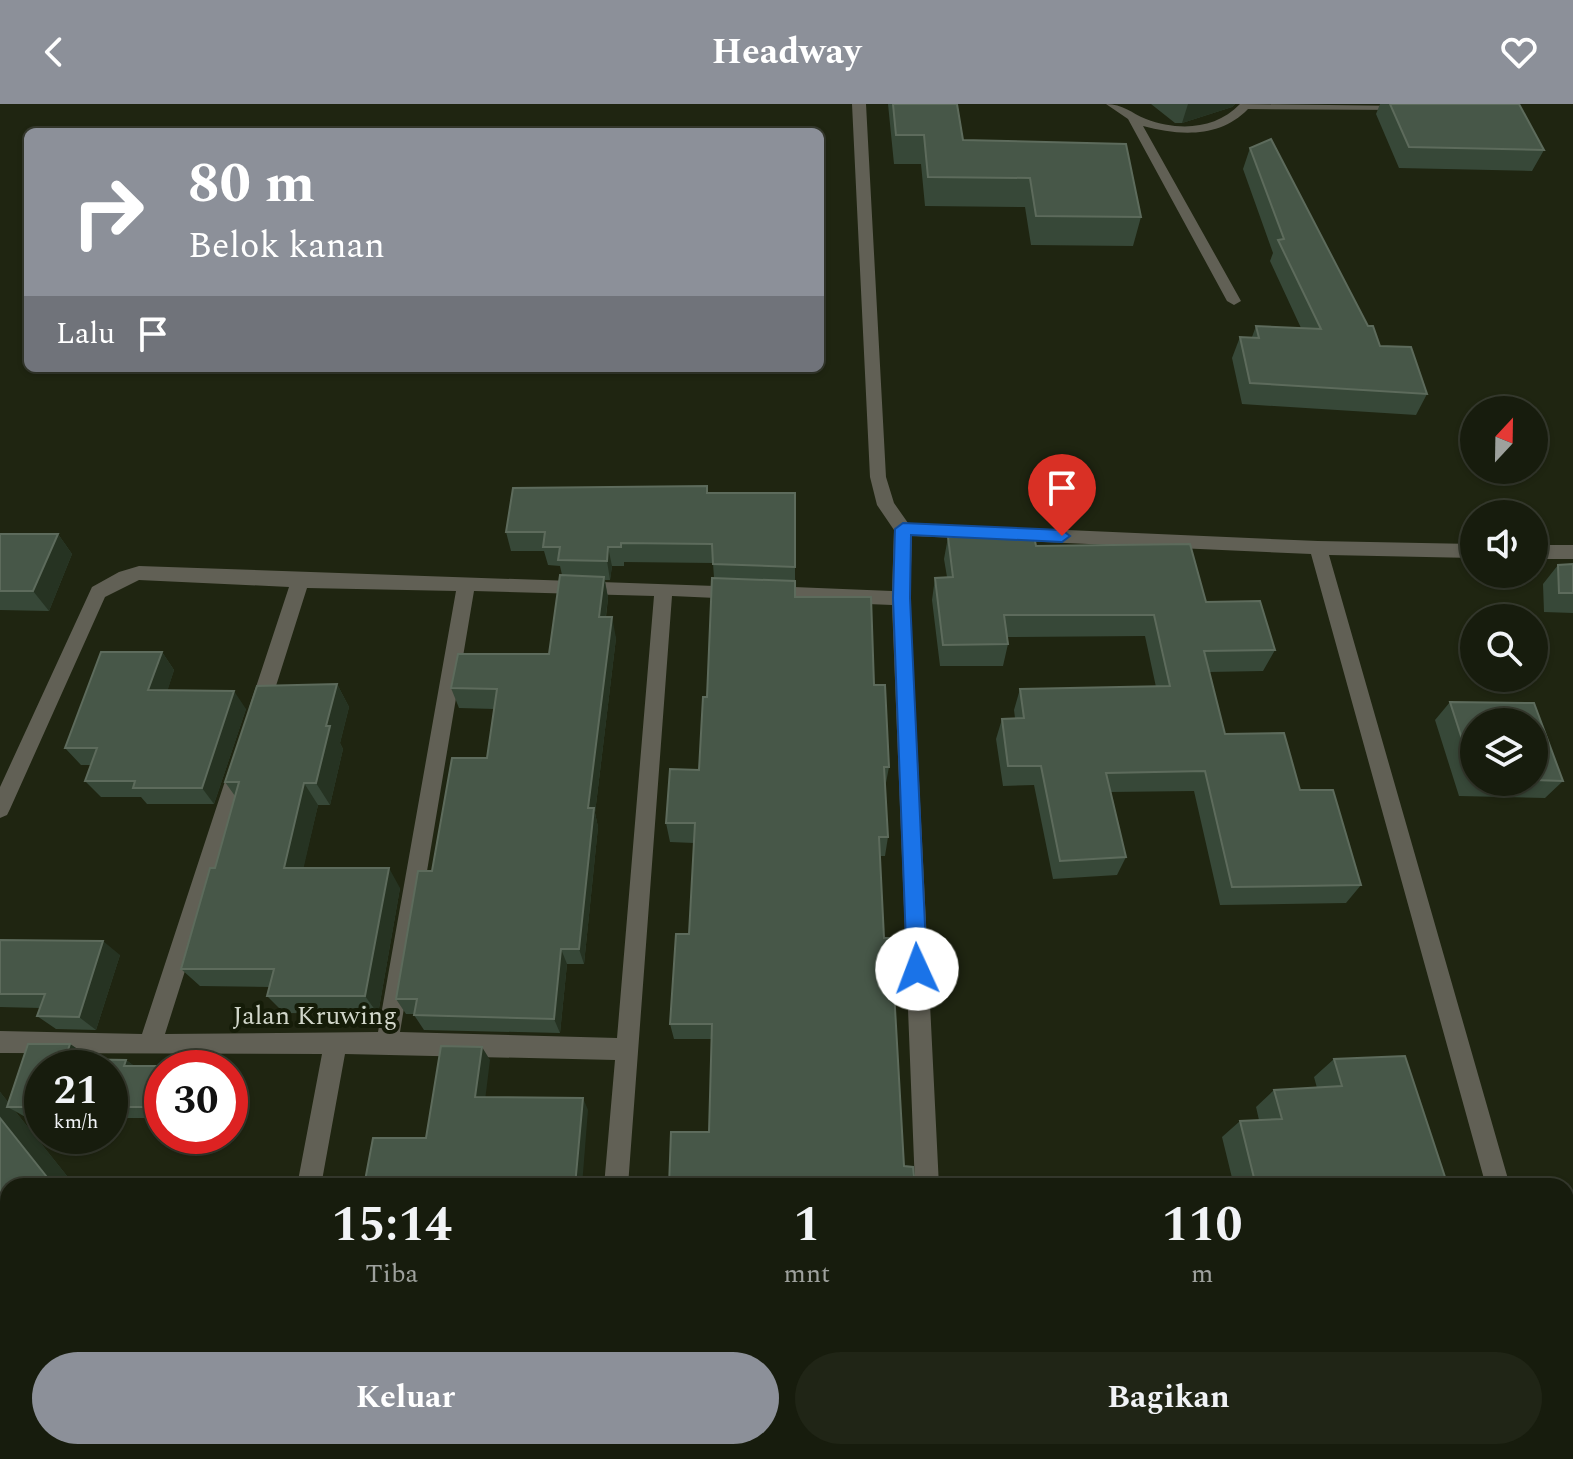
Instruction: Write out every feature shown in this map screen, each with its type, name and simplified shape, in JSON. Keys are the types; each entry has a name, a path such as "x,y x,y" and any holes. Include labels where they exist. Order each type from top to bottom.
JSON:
{"street":[{"path":"859,104 878,477 886,505 903,529 901,598 927,1178"},
{"path":"903,529 1318,548 1460,551"},
{"path":"1318,548 1496,1178"},
{"path":"1548,552 1573,552"},
{"path":"0,809 98,592 111,583 139,573 300,581 901,598"},
{"path":"150,1045 300,581"},
{"path":"387,1043 466,584"},
{"path":"617,1178 664,589"},
{"name":"Jalan Kruwing","path":"0,1042 150,1045 336,1042 629,1049"},
{"path":"310,1178 336,1042"}],"lane":[{"path":"1112,104 1133,118 1171,128 1210,127 1227,122 1246,105 1419,106"},
{"path":"1133,118 1234,301"}],"building":[{"path":"893,104 957,104 963,140 1126,144 1141,217 1036,216 1030,178 928,177 924,135 896,135"},
{"path":"1390,104 1519,104 1544,150 1409,147"},
{"path":"1271,139 1368,326 1373,326 1380,346 1411,347 1427,394 1250,383 1240,337 1259,338 1256,326 1321,329 1278,240 1284,239 1250,148"},
{"path":"707,486 707,493 795,493 795,567 713,564 712,544 621,543 621,547 608,547 607,561 558,560 560,547 543,547 545,532 506,532 513,488"},
{"path":"0,534 58,534 33,591 0,591"},
{"path":"1034,536 1036,546 1190,544 1206,602 1260,601 1275,650 1204,651 1225,734 1284,733 1300,790 1333,790 1361,885 1232,887 1205,771 1106,773 1126,857 1060,861 1041,766 1008,766 1002,719 1024,718 1020,689 1170,686 1154,615 1004,615 1008,644 943,645 935,578 953,577 948,537"},
{"path":"1573,564 1573,593 1559,593 1558,565"},
{"path":"560,575 604,577 599,617 612,617 588,808 594,808 579,949 561,949 554,1019 414,1015 417,999 396,999 418,871 432,871 452,758 487,758 497,689 451,688 458,654 549,654"},
{"path":"712,578 795,581 795,597 871,597 874,685 885,685 889,767 884,767 888,837 879,837 884,938 891,938 904,1166 913,1167 914,1178 669,1178 671,1132 709,1132 712,1024 670,1024 676,934 689,934 695,823 666,823 670,769 699,770 703,697 707,697"},
{"path":"101,652 162,652 148,690 234,691 202,788 133,788 135,781 85,781 97,748 65,748"},
{"path":"337,684 316,783 304,783 284,868 389,868 365,996 267,996 274,969 181,969 210,868 215,868 239,782 225,782 257,686"},
{"path":"1450,702 1534,703 1536,708 1460,708 1460,733"},
{"path":"1548,741 1563,781 1548,780"},
{"path":"0,940 103,941 79,1017 37,1016 45,994 0,994"},
{"path":"28,1044 70,1044 68,1050 26,1050"},
{"path":"441,1046 482,1047 475,1097 583,1098 576,1178 366,1178 373,1138 426,1138"},
{"path":"24,1056 24,1107 7,1107"},
{"path":"1405,1056 1445,1178 1254,1178 1240,1121 1282,1119 1274,1090 1342,1086 1334,1059"},
{"path":"128,1066 144,1066 144,1107 128,1107"},
{"path":"0,1118 24,1148 24,1154 29,1154 48,1178 0,1178"}],"route":[{"path":"917,969 901,598 903,529 1062,536"}]}
